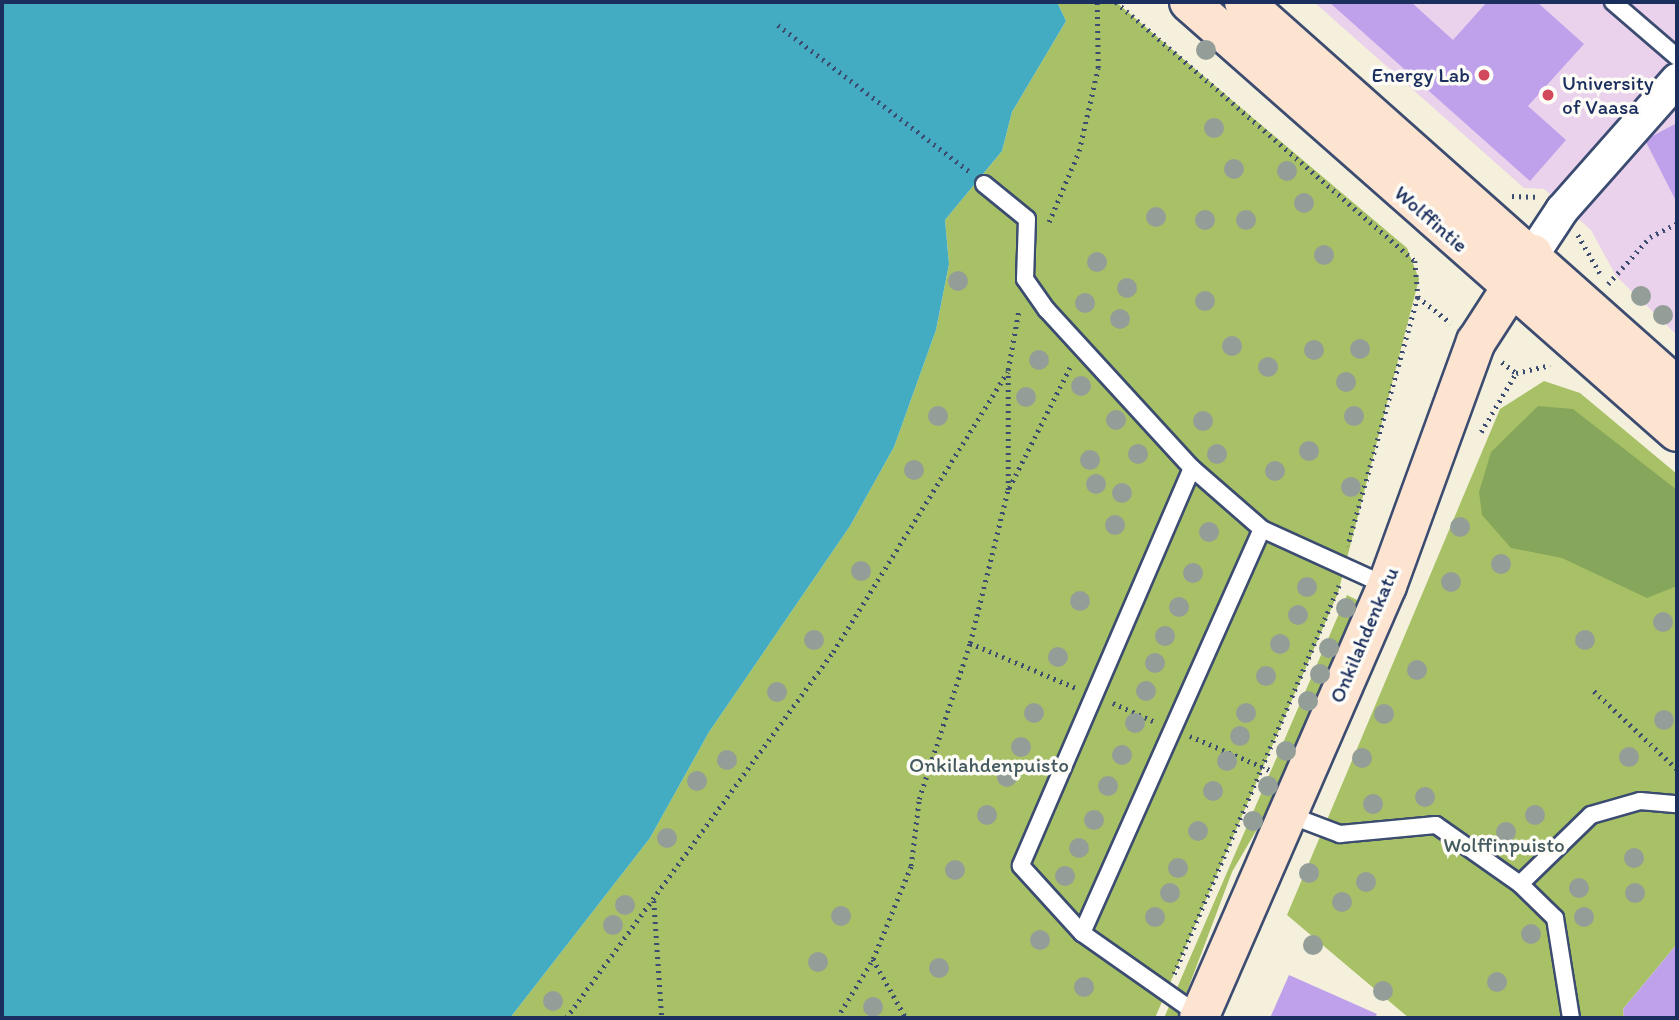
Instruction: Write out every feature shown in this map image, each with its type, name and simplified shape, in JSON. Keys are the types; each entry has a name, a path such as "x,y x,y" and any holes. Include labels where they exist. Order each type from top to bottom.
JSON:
{"main road":[{"name":"Wolffintie","path":"1189,2 1510,289 1677,432"},
{"name":"Wolffintie","path":"1244,2 1533,254 1677,387"},
{"name":"Onkilahdenkatu","path":"1200,1017 1387,586 1476,342 1533,254"}],"street":[{"path":"1533,254 1546,206 1677,80"}],"lane":[{"path":"1613,2 1677,57"},
{"path":"984,184 1027,219 1025,279 1192,468 1262,529 1387,586"},
{"path":"1192,468 1021,866 1082,933 1165,995 1200,1017"},
{"path":"1082,933 1262,529"},
{"path":"1294,799 1339,834 1436,825 1520,884 1555,918 1571,1018"},
{"path":"1520,884 1591,816 1640,801 1677,804"}],"path":[{"path":"1047,228 1079,151 1098,68 1097,2"},
{"path":"1116,2 1407,248 1419,279 1418,297 1343,568 1264,767 1165,995"},
{"path":"778,25 984,184"},
{"path":"1546,206 1581,238 1606,285 1617,294"},
{"path":"1606,285 1650,237 1677,223"},
{"path":"1008,490 1008,370 1025,279"},
{"path":"1418,297 1516,373 1538,364 1563,367"},
{"path":"837,1018 873,959 911,866 919,799 971,643 1008,490 1064,374 1085,349"},
{"path":"566,1018 833,652 1008,370"},
{"path":"971,643 1264,767 1294,799"},
{"path":"1594,691 1677,769"},
{"path":"654,900 662,1018"},
{"path":"873,959 906,1018"}],"shaded area":[{"name":"University of Vaasa","path":"1314,2 1677,2 1677,335 1616,276 1591,230 1544,189 1524,188"}],"green space":[{"name":"Onkilahdenpuisto","path":"1057,2 1116,2 1407,248 1419,279 1338,593 1155,1018 510,1018 650,838 709,732 850,526 894,447 936,330 949,264 945,220 1002,151 1012,112 1066,21"},
{"name":"Wolffinpuisto","path":"1544,381 1580,393 1677,474 1677,944 1623,1009 1624,1018 1409,1018 1287,915 1500,409"},
{"path":"1538,406 1573,409 1677,490 1677,586 1647,598 1562,558 1511,548 1482,515 1479,492 1491,452"},
{"path":"1347,595 1359,601 1270,807 1232,872 1177,1018 1164,1018"}],"water":[{"path":"2,2 1057,2 1066,21 1012,112 1002,151 945,220 949,264 936,330 894,447 850,526 709,732 650,838 510,1018 2,1018"}],"building":[{"name":"Energy Lab","path":"1329,2 1411,2 1453,40 1487,2 1537,2 1584,44 1528,106 1566,140 1530,181"},
{"path":"1677,123 1677,198 1675,199 1645,140"},
{"path":"1677,944 1677,1018 1624,1018 1623,1009"},
{"path":"1289,975 1377,1014 1375,1018 1270,1018"}],"place":[{"name":"Energy Lab","path":"1484,75"},
{"name":"University of Vaasa","path":"1548,95"}]}
